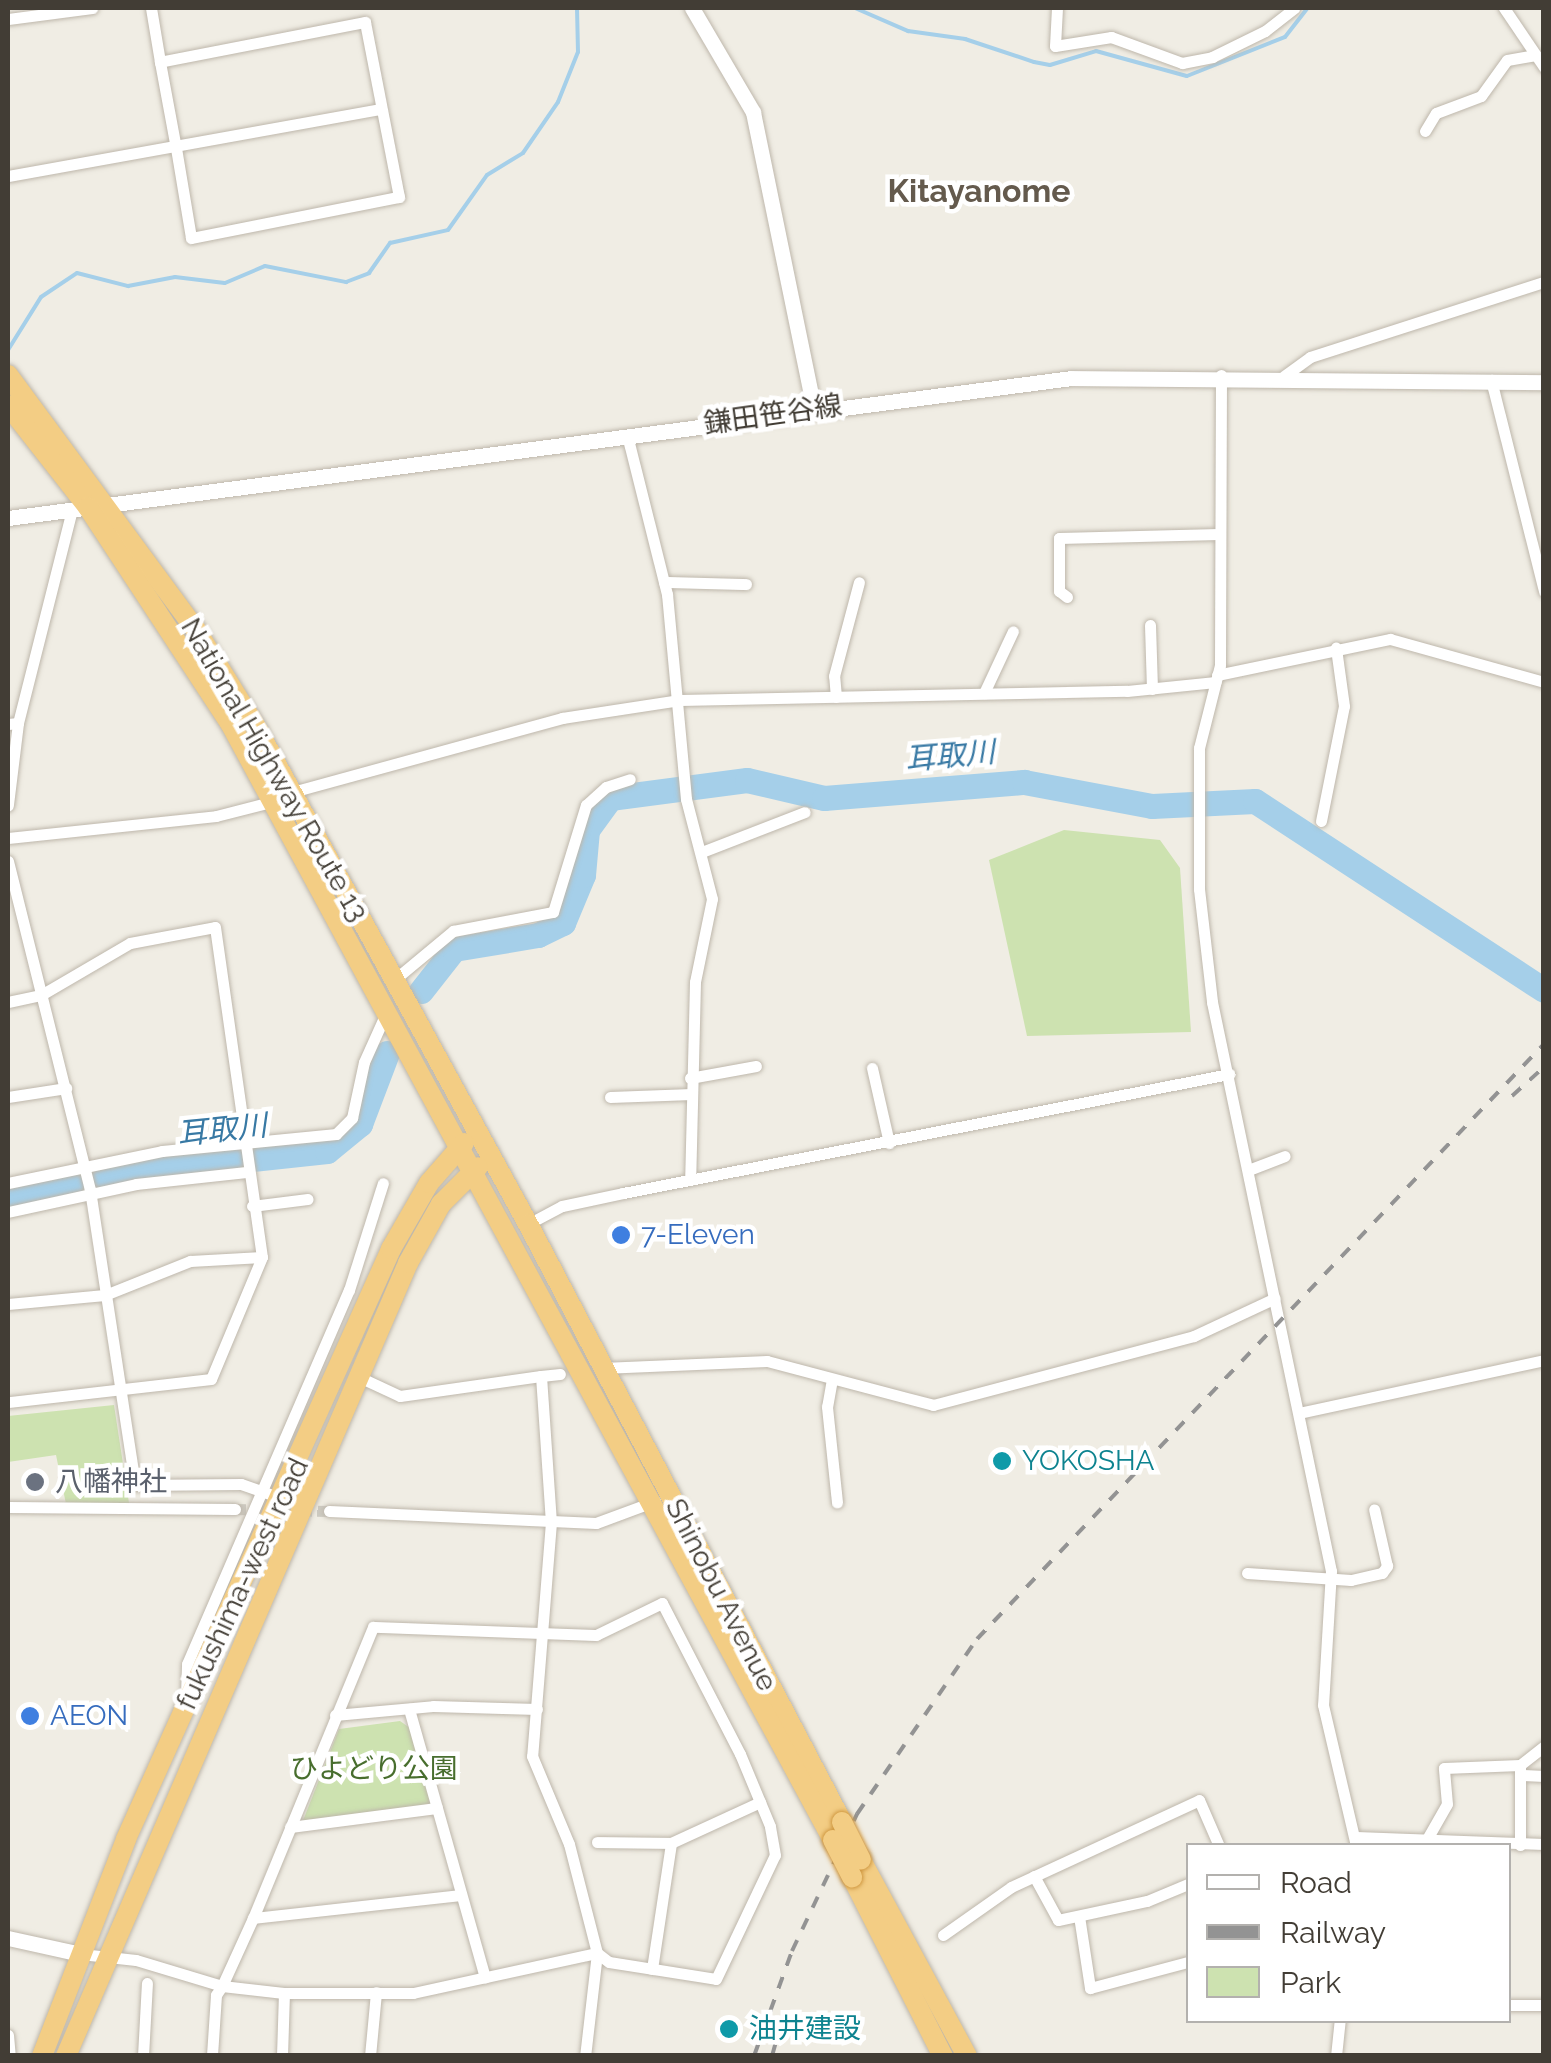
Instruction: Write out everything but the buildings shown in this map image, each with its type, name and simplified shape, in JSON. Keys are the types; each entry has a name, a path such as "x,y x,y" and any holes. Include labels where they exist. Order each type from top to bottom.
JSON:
{"highway":[{"name":"National Highway Route 13","path":"8,374 89,507 284,796 394,980 478,1133"},
{"name":"National Highway Route 13","path":"8,405 89,507"},
{"name":"National Highway Route 13","path":"284,796 386,1013 458,1148"},
{"name":"fukushima-west road","path":"42,2056 81,1954 189,1704 284,1500 368,1302 410,1216 458,1148 478,1133"},
{"name":"Shinobu Avenue","path":"478,1133 602,1368 660,1498"},
{"name":"Shinobu Avenue","path":"458,1148 660,1498 838,1831 943,2056"},
{"name":"fukushima-west road","path":"70,2053 107,1956 416,1248 441,1204 491,1157"},
{"name":"Shinobu Avenue","path":"857,1869 967,2056"}],"street":[{"path":"8,19 92,8"},
{"path":"151,8 160,62 192,238 398,197 365,22 160,62"},
{"path":"692,8 754,112 814,408"},
{"path":"1056,8 1055,46 1111,37 1182,63 1212,58 1265,31 1294,8"},
{"path":"1504,8 1544,67"},
{"path":"1425,131 1436,113 1482,96 1508,60 1536,55"},
{"path":"8,176 381,109"},
{"path":"1284,376 1310,356 1544,282"},
{"name":"鎌田笹谷線","path":"8,518 814,408 1106,375 1544,382"},
{"path":"1221,375 1216,679 1197,784 1198,822 1212,1002 1260,1210 1330,1578 1323,1705 1356,1841 1426,1839 1462,1843"},
{"path":"1492,380 1544,591"},
{"path":"627,436 664,582 680,700 686,800 712,900 694,982 690,1180"},
{"path":"8,805 13,724 89,507"},
{"path":"1067,598 1060,591 1059,538 1219,534"},
{"path":"664,582 746,584"},
{"path":"836,696 834,676 859,582"},
{"path":"1150,625 1152,688"},
{"path":"984,693 1013,631"},
{"path":"8,838 216,816 562,718 680,700 1152,688 1216,679 1336,648 1390,639 1422,643 1544,682"},
{"path":"1321,821 1344,706 1336,648"},
{"path":"394,980 453,931 553,912 586,805 606,787 630,779"},
{"path":"702,852 805,812"},
{"path":"8,861 91,1192 135,1485 259,1489 284,1500"},
{"path":"8,1002 41,995 130,944 214,926 246,1169 262,1257 211,1379 8,1402"},
{"path":"8,932 24,932"},
{"path":"8,1184 85,1166 325,1137 346,1126 386,1013"},
{"path":"690,1078 756,1066"},
{"path":"872,1068 889,1143"},
{"path":"528,1224 562,1206 1229,1074"},
{"path":"8,1097 66,1088"},
{"path":"610,1097 692,1094"},
{"path":"1252,1172 1286,1156"},
{"path":"8,1212 91,1192 246,1169"},
{"path":"189,1704 187,1664 259,1489 349,1290 383,1183"},
{"path":"252,1206 308,1198"},
{"path":"8,1304 105,1295 190,1261 262,1257"},
{"path":"349,1290 368,1302"},
{"path":"602,1368 767,1361 900,1400 948,1402 1194,1336 1275,1298"},
{"path":"1299,1413 1544,1360"},
{"path":"359,1377 400,1396 560,1374"},
{"path":"542,1376 552,1522 537,1709 536,1773 569,1844 597,1952 585,2056"},
{"path":"832,1379 828,1407 838,1502"},
{"path":"329,1511 552,1522 616,1520 660,1498"},
{"path":"8,1507 234,1509"},
{"path":"1247,1573 1351,1580 1387,1566 1374,1508"},
{"path":"212,2056 222,1986 372,1626 596,1635 662,1603 760,1802 775,1855 716,1980 608,1962 597,1952"},
{"path":"335,1715 409,1709 537,1709"},
{"path":"409,1709 485,1976"},
{"path":"1520,1845 1522,1770 1544,1746"},
{"path":"1426,1839 1448,1804 1444,1768 1522,1770 1544,1776"},
{"path":"943,1935 1034,1876 1199,1800 1219,1843"},
{"path":"597,1842 671,1843 760,1802"},
{"path":"290,1827 437,1808"},
{"path":"652,1969 671,1843"},
{"path":"1511,1845 1544,1844"},
{"path":"1034,1876 1058,1920 1186,1885"},
{"path":"253,1918 460,1895"},
{"path":"1079,1916 1090,1988 1186,1963"},
{"path":"8,1938 107,1956 222,1986 284,1993 414,1993 597,1952"},
{"path":"143,2056 147,1983"},
{"path":"370,2056 376,1992"},
{"path":"282,2056 284,1993"},
{"path":"1511,2005 1544,2005"},
{"path":"1336,2056 1340,2023"},
{"path":"8,2035 10,2056"}],"green space":[{"path":"1064,830 1160,840 1180,868 1191,1032 1027,1036 989,860"},
{"path":"114,1405 129,1503 66,1504 56,1455 8,1462 8,1416"},
{"name":"ひよどり公園","path":"400,1721 410,1728 432,1807 302,1823 339,1729"}],"waterway":[{"path":"8,350 41,297 77,273 128,286 175,277 225,283 265,266 346,282 369,273 390,243 448,230 487,175 523,153 558,102 578,52 577,8"},
{"path":"855,8 908,31 965,39 1034,62 1050,65 1096,51 1187,76 1285,37 1308,8"},
{"name":"耳取川","path":"421,991 454,949 538,935 563,923 583,875 587,830 610,798 747,780 824,798 1024,782 1152,806 1255,801 1544,990"},
{"name":"耳取川","path":"8,1199 134,1172 327,1151 360,1124 387,1053"}],"tunnel":[{"path":"235,1509 329,1511"}],"railway":[{"path":"754,2056 792,1951 857,1814 977,1639 1544,1044"},
{"path":"1512,1096 1544,1067"},
{"path":"772,2056 784,2013"}],"place":[{"name":"7-Eleven","path":"621,1235"},
{"name":"YOKOSHA","path":"1002,1461"},
{"name":"八幡神社","path":"35,1482"},
{"name":"AEON","path":"30,1716"},
{"name":"油井建設","path":"729,2029"}],"district":[{"name":"Kitayanome","path":"979,191"}]}
